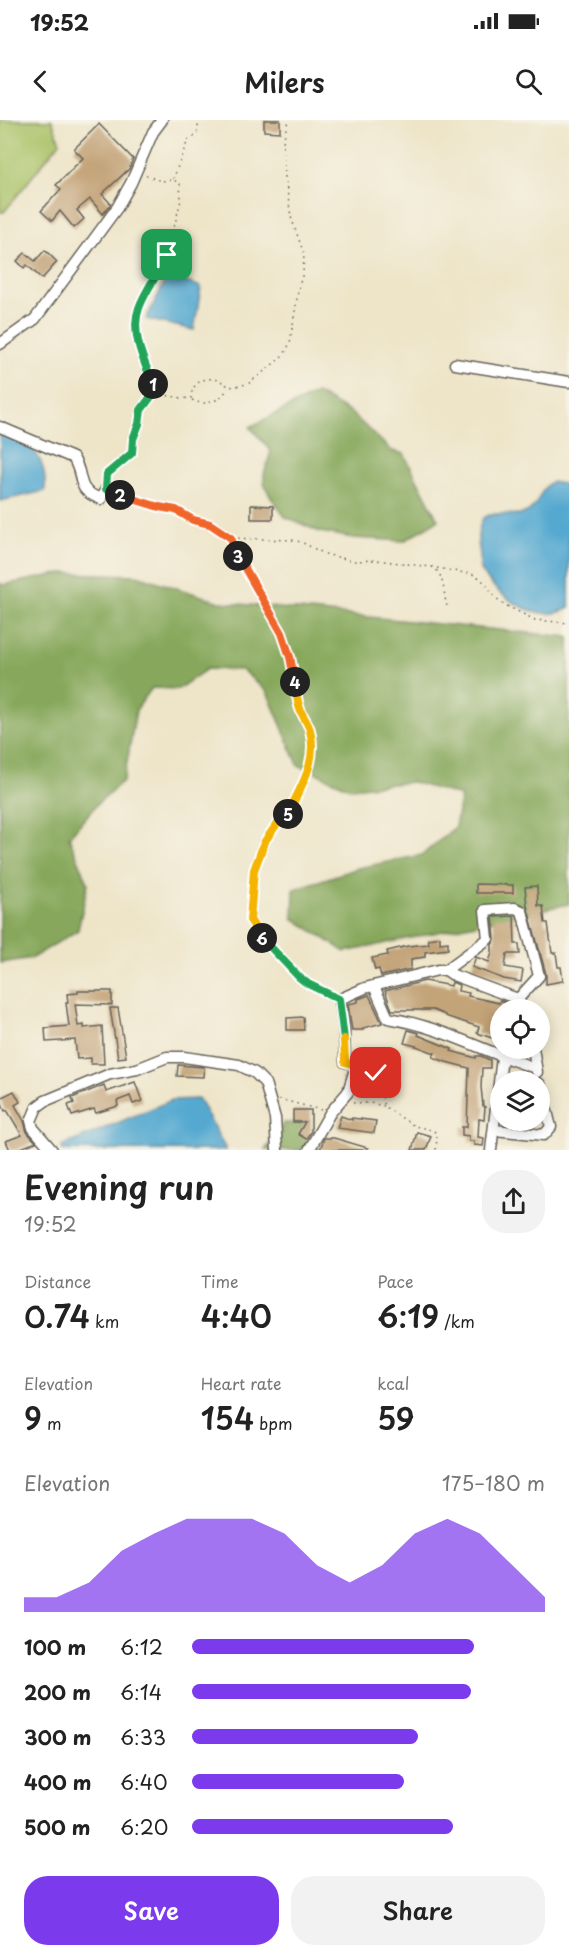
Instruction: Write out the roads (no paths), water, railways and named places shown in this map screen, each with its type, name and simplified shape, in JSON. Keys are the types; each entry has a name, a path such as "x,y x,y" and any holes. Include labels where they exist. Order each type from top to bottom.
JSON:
{"street":[{"path":"0,345 35,319 117,208 153,132 162,120"},
{"path":"455,364 569,382"},
{"path":"0,427 73,458 88,494 100,499 106,489"},
{"path":"309,1150 334,1109 348,1092 355,1069 352,1064 345,1062 344,1028 339,999 374,986 446,970 453,975 518,999 539,976 522,911 515,908 485,910 488,939 446,970"},
{"path":"374,986 388,1018 412,1022 490,1052"},
{"path":"52,1150 33,1128 31,1121 37,1107 55,1096 110,1074 137,1069 167,1057 184,1057 239,1065 255,1073 265,1083 270,1098 275,1118 277,1150"},
{"path":"508,1059 536,1068"},
{"path":"535,1059 537,1071"},
{"path":"491,1150 494,1131"},
{"path":"504,1131 544,1135 548,1131"}],"water":[{"path":"168,276 201,287 194,330 146,319"},
{"path":"0,434 21,441 35,453 43,470 45,491 0,501"},
{"path":"552,482 569,485 569,608 545,613 520,606 489,582 480,568 478,536 483,518 494,514 525,513 534,506 544,488"},
{"path":"199,1099 226,1150 62,1150 62,1146 172,1100"}]}
